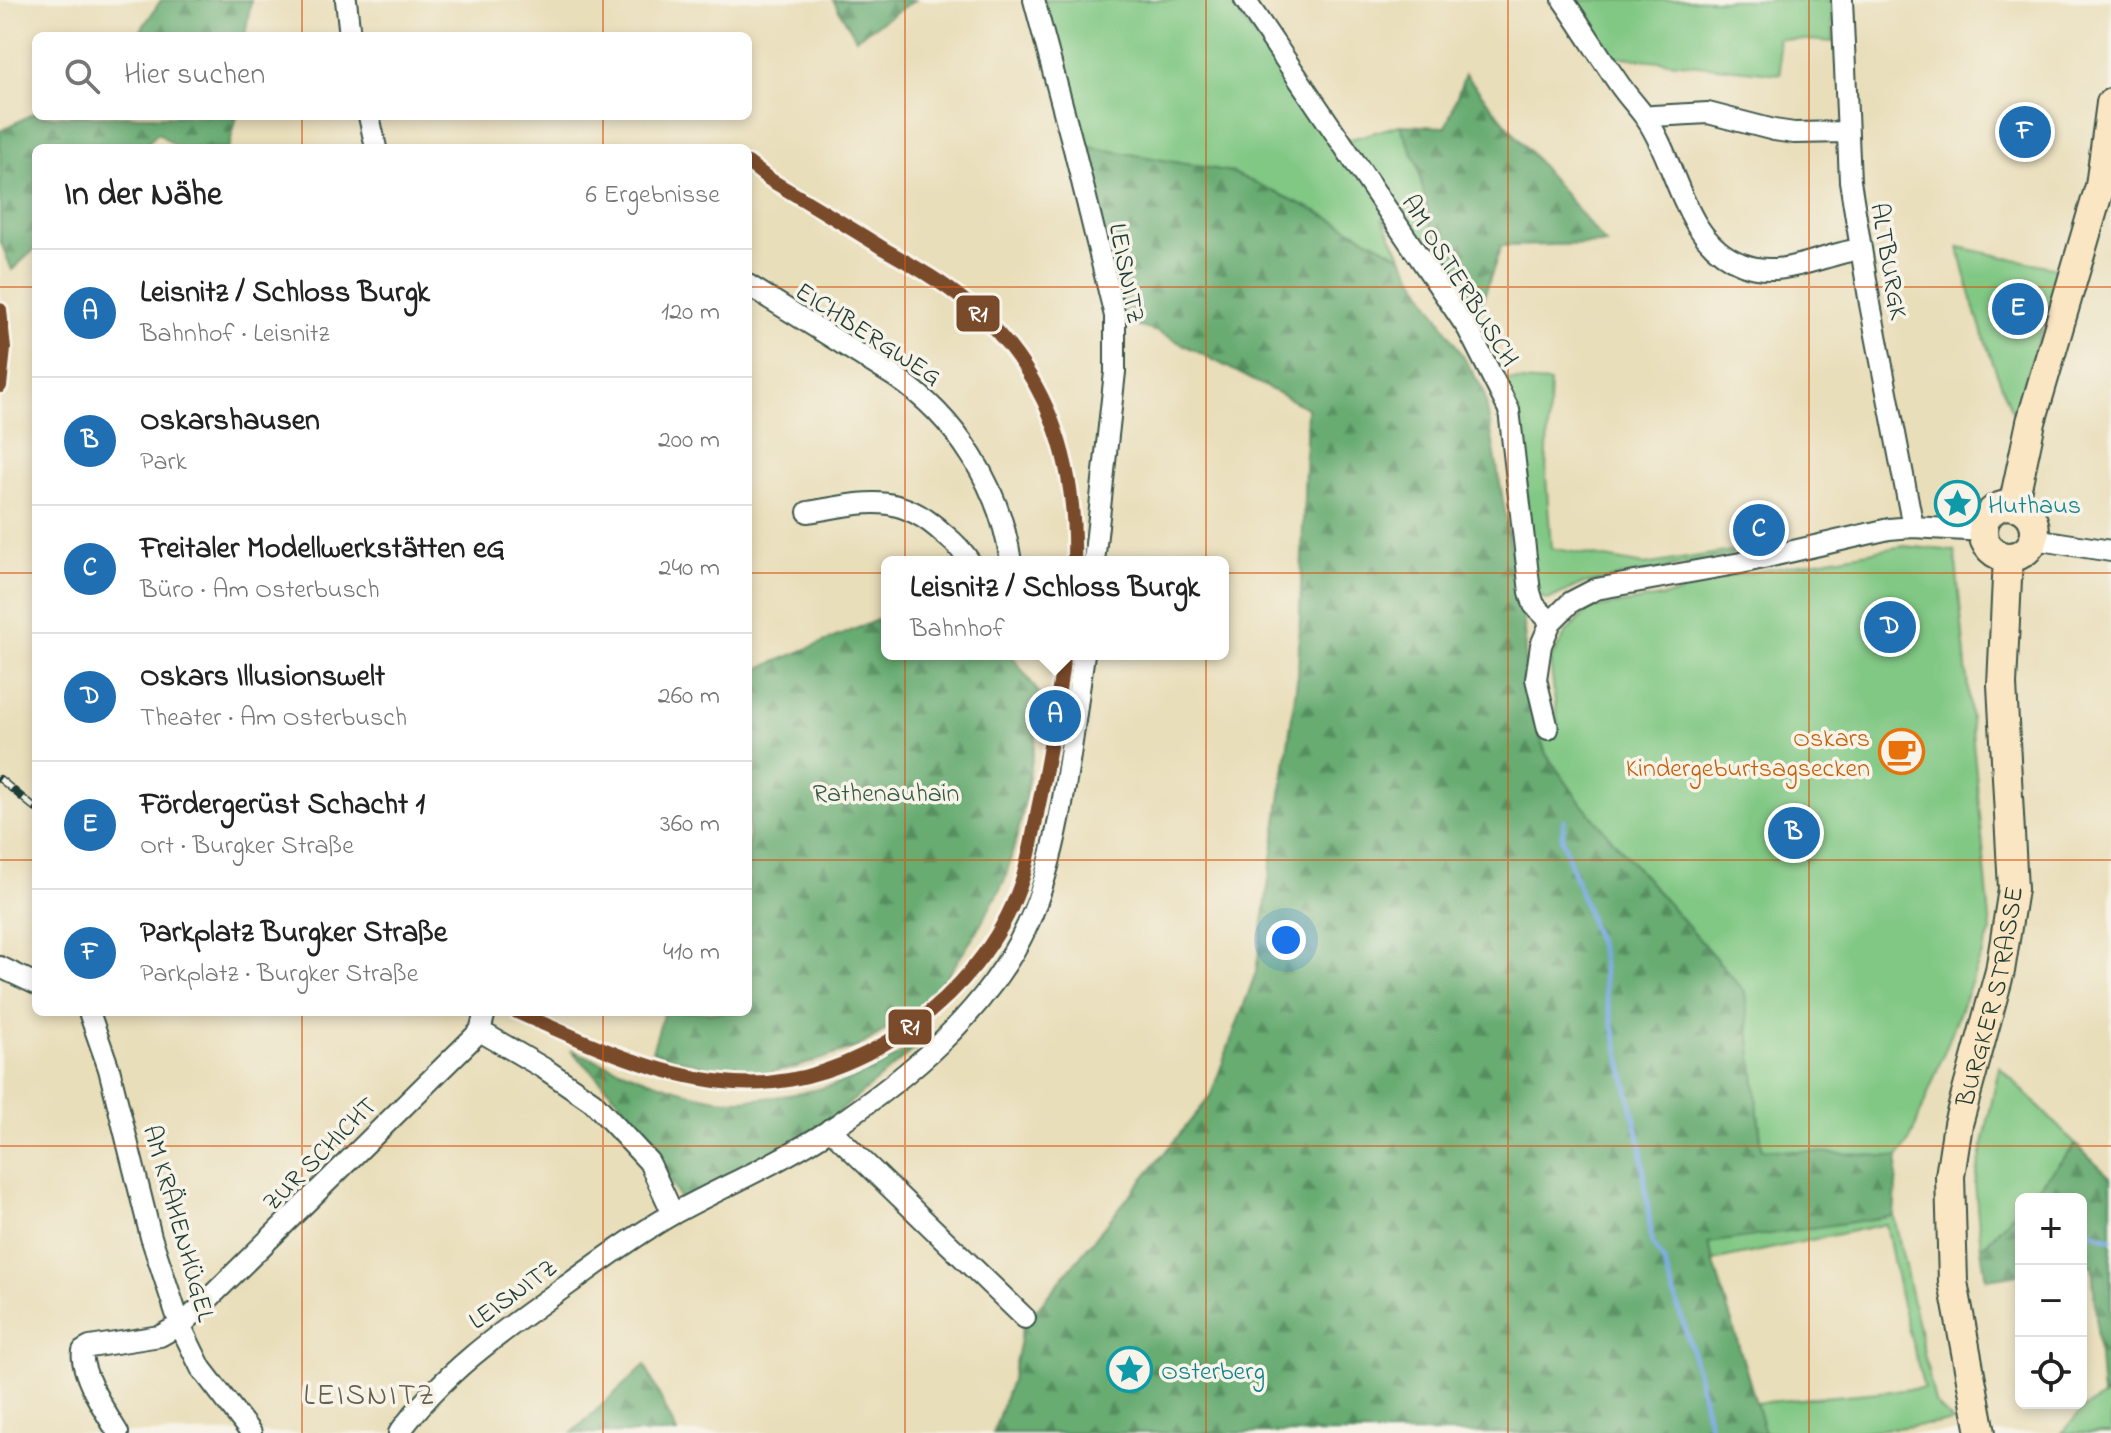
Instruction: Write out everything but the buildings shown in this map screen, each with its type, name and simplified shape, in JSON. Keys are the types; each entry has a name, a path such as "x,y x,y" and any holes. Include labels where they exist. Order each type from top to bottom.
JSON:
{"main road":[{"path":"2013,506 2031,422 2105,189 2111,103"},
{"path":"2004,506 2013,506 2028,514 2033,521 2034,539 2024,553 2008,557 1993,552 1984,531 1989,515 2004,506"},
{"name":"BURGKER STRASSE","path":"1981,1433 1953,1282 1950,1176 1958,1124 2000,971 2013,889 2002,685 2008,557"}],"street":[{"path":"346,0 350,32"},
{"name":"LEISNITZ","path":"1034,0 1115,316 1115,372 1095,556"},
{"name":"AM OSTERBUSCH","path":"1245,0 1468,329 1509,410 1530,592 1534,605 1551,622"},
{"path":"1563,0 1617,81 1647,119 1681,196 1702,231 1721,252 1743,265 1784,268 1861,249"},
{"name":"ALTBURGK","path":"1842,0 1850,181 1913,527"},
{"path":"1647,119 1708,113 1794,133 1847,132"},
{"path":"370,120 375,144"},
{"name":"EICHBERGWEG","path":"752,287 906,383 944,417 978,466 1002,522 1010,556"},
{"path":"808,512 879,502 898,504 937,527 964,556"},
{"path":"1548,729 1536,679 1541,645 1551,622 1571,602 1596,589 1741,563 1871,533 1913,527 1984,531"},
{"path":"2034,539 2111,551"},
{"name":"LEISNITZ","path":"399,1433 446,1376 497,1335 621,1244 830,1129 935,1048 980,1000 1012,955 1028,924 1052,848 1083,660"},
{"path":"0,967 32,982"},
{"name":"AM KRÄHENHÜGEL","path":"90,1016 109,1069 151,1237 180,1325 201,1368 251,1433"},
{"path":"482,1022 593,1102 649,1162 673,1214"},
{"name":"ZUR SCHICHT","path":"180,1325 482,1022"},
{"path":"830,1129 1025,1318"},
{"path":"118,1433 81,1359 83,1351 160,1336 180,1325"}],"green space":[{"path":"161,0 251,0 246,32 140,32"},
{"path":"833,0 915,0 856,38"},
{"path":"1044,0 1229,0 1333,144 1400,125 1417,163 1442,273 1382,218 1402,257 1318,212 1231,172 1084,146"},
{"path":"1570,0 1831,0 1834,42 1778,38 1781,74 1604,55"},
{"path":"1465,74 1606,244 1501,246 1475,323 1442,273 1417,163 1400,125 1446,127"},
{"path":"32,114 32,120 236,120 230,144 173,144 158,133 146,144 32,144 32,252 12,270 0,240 0,131"},
{"path":"1084,146 1231,172 1318,212 1402,257 1484,391 1524,621 1526,682 1546,754 1583,806 1745,992 1762,1149 1898,1157 1894,1216 1708,1243 1765,1433 993,1433 1012,1377 1023,1326 1210,1097 1256,972 1298,673 1307,408 1161,333 1123,322"},
{"path":"1959,247 2061,269 2014,416 1982,333"},
{"path":"1504,380 1550,383 1546,475 1551,548 1644,565 1732,551 1733,555 1579,585 1548,600 1535,594"},
{"path":"1904,546 1955,551 1991,931 1910,1140 1898,1157 1762,1150 1745,992 1583,806 1546,754 1537,729 1558,727 1550,660 1566,633 1589,609 1679,594 1695,582"},
{"name":"Rathenauhain","path":"881,618 881,660 1015,660 1043,699 1021,820 1005,880 949,974 911,1014 858,1047 797,1067 760,1074 717,1070 652,1051 663,1016 752,1016 752,671"},
{"path":"932,1034 826,1123 681,1201 635,1117 571,1050 675,1089 728,1100 769,1098 853,1079"},
{"path":"1999,1066 2076,1145 2032,1193 2015,1193 2015,1212 1981,1249 1975,1184"},
{"path":"2076,1145 2111,1178 2111,1393 2102,1396 2092,1265 2087,1265 2087,1193 2032,1193"},
{"path":"2015,1212 2015,1275 1986,1279 1981,1249"},
{"path":"1894,1216 1935,1403 1953,1422 1847,1433 1765,1433 1756,1403 1924,1388 1901,1301 1886,1224 1713,1261 1708,1242"},
{"path":"645,1365 677,1433 572,1433"},
{"path":"2111,1393 2111,1433 2062,1433 2083,1409 2087,1409 2087,1406"}],"waterway":[{"path":"1564,820 1562,839 1602,955 1605,992 1641,1147 1652,1243 1663,1260 1692,1350 1711,1433"},
{"path":"2087,1230 2111,1239"}],"railway":[{"path":"0,310 4,349 0,386"},
{"path":"526,1016 624,1058 707,1080 736,1083 781,1081 825,1071 867,1053 907,1030 943,1000 974,967 1000,929 1019,889 1032,848 1055,716"},
{"path":"0,779 32,806"}],"transit line":[{"name":"R1","path":"752,166 947,287 994,328 1037,387 1052,419 1070,487 1074,556"},
{"name":"R1","path":"0,310 4,349 0,386"},
{"name":"R1","path":"526,1016 650,1066 706,1080 735,1083 780,1081 824,1071 867,1053 908,1029 944,999 976,964 1002,926 1020,886 1046,771 1063,660"}],"place":[{"name":"Parkplatz Burgker Straße","path":"2025,132"},
{"name":"Fördergerüst Schacht 1","path":"2018,309"},
{"name":"Huthaus","path":"1957,504"},
{"name":"Freitaler Modellwerkstätten eG","path":"1759,530"},
{"name":"Oskars Illusionswelt","path":"1890,627"},
{"name":"Leisnitz / Schloss Burgk","path":"1055,716"},
{"name":"Oskars Kindergeburtsagsecken","path":"1901,752"},
{"name":"Oskarshausen","path":"1794,833"},
{"name":"Osterberg","path":"1130,1370"}],"district":[{"name":"LEISNITZ","path":"370,1394"}]}
